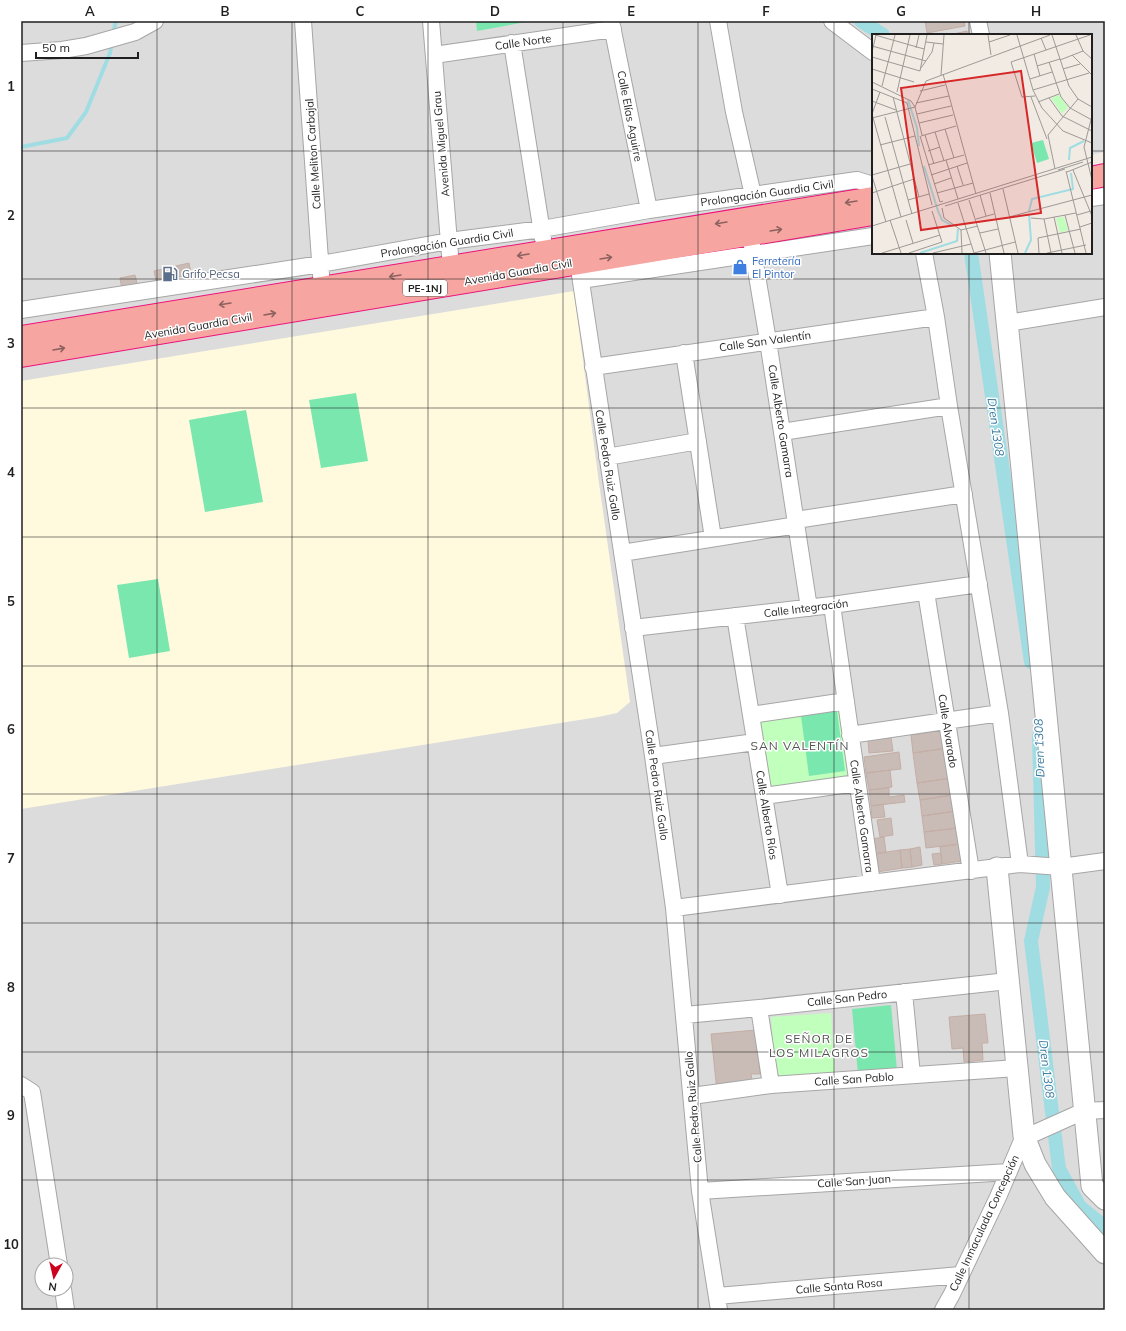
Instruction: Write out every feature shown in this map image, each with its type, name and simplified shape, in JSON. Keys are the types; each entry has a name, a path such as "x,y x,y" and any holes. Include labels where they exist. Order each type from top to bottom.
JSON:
{"highway":[{"path":"1092,164 1105,162"},
{"path":"1092,178 1105,175"},
{"name":"Avenida Guardia Civil","path":"21,337 872,198"},
{"name":"Avenida Guardia Civil","path":"21,356 752,244 872,214"}],"street":[{"path":"27,52 62,50 86,46 135,32 155,21"},
{"name":"Calle Meliton Carbajal","path":"303,21 322,288"},
{"name":"Avenida Miguel Grau","path":"431,21 451,267"},
{"path":"718,21 734,112 753,195"},
{"path":"832,21 872,51"},
{"path":"978,21 981,34"},
{"name":"Calle Norte","path":"434,55 512,44 612,25"},
{"name":"Calle Elías Aguirre","path":"612,25 649,210"},
{"path":"512,44 545,252"},
{"name":"Prolongación Guardia Civil","path":"21,310 321,264 449,241 542,229 649,210 857,180 872,185"},
{"path":"1092,198 1105,196"},
{"path":"752,244 872,236"},
{"name":"Calle Alberto Gamarra","path":"752,244 809,608"},
{"path":"924,254 936,317 949,406 1000,713 1020,864"},
{"path":"1000,254 1084,1111 1098,1193"},
{"name":"Calle Pedro Ruiz Gallo","path":"579,271 653,756 674,908 700,1191 718,1303"},
{"path":"1008,323 1105,309"},
{"name":"Calle San Valentín","path":"594,367 936,317"},
{"path":"684,353 713,538"},
{"path":"782,432 949,406"},
{"path":"607,457 698,441"},
{"path":"622,553 964,494"},
{"name":"Calle Integración","path":"633,628 809,608 979,584"},
{"name":"Calle Alvarado","path":"926,592 971,871"},
{"name":"Calle Alberto Gamarra","path":"832,605 872,883"},
{"name":"Calle Alberto Ríos","path":"736,616 780,895"},
{"path":"751,715 846,702"},
{"path":"850,735 1000,713"},
{"path":"653,756 755,742"},
{"path":"764,796 857,783"},
{"path":"674,908 1020,864 1061,867 1105,861"},
{"path":"997,868 1024,1136 1035,1164 1054,1197 1105,1253"},
{"name":"Calle San Pedro","path":"685,1015 1008,981"},
{"path":"904,992 912,1075"},
{"path":"759,1008 771,1085"},
{"name":"Calle San Pablo","path":"692,1096 771,1085 1017,1068"},
{"path":"21,1085 32,1092 58,1257"},
{"path":"1024,1136 1035,1133 1084,1111 1105,1110"},
{"name":"Calle Inmaculada Concepción","path":"943,1310 1009,1172 1024,1136"},
{"name":"Calle San Juan","path":"700,1191 1009,1172"},
{"name":"Calle Santa Rosa","path":"718,1303 961,1275"},
{"path":"64,1297 66,1310"}],"shaded area":[{"path":"21,21 1105,21 1105,152 1092,155 1092,34 872,34 872,190 21,330"},
{"path":"1105,163 1105,1310 21,1310 21,353 872,203 872,254 1092,254 1092,165"},
{"path":"574,291 630,702 617,713 598,717 21,809 21,381"}],"green space":[{"path":"476,21 532,21 477,31"},
{"path":"356,393 368,461 321,468 309,400"},
{"path":"246,410 263,502 205,512 189,420"},
{"path":"158,579 170,651 129,658 117,585"},
{"path":"841,708 851,779 768,791 760,720"},
{"path":"837,711 845,771 809,776 801,716"},
{"path":"891,1005 897,1070 858,1074 852,1009"},
{"path":"831,1013 835,1076 776,1081 771,1017"}],"building":[{"path":"925,21 964,21 965,26 927,33"},
{"path":"967,31 968,34 954,34"},
{"path":"189,263 192,278 157,285 154,271"},
{"path":"135,275 138,287 122,290 120,278"},
{"path":"944,730 947,748 913,753 911,735"},
{"path":"891,737 893,751 869,753 868,740"},
{"path":"947,748 951,778 917,783 913,753"},
{"path":"899,752 901,769 866,773 864,757"},
{"path":"890,770 892,787 869,790 866,773"},
{"path":"951,778 953,795 920,800 917,783"},
{"path":"889,788 889,797 904,795 905,802 871,806 869,790"},
{"path":"953,795 956,811 922,816 920,800"},
{"path":"883,804 885,817 872,818 871,806"},
{"path":"956,811 958,828 924,832 922,816"},
{"path":"891,818 893,835 880,837 877,820"},
{"path":"958,828 960,844 926,848 924,832"},
{"path":"884,837 886,852 874,854 872,839"},
{"path":"960,844 962,861 942,864 940,847"},
{"path":"920,847 922,865 912,867 910,849"},
{"path":"910,849 912,867 902,868 900,850"},
{"path":"900,850 902,868 877,872 874,854"},
{"path":"941,853 942,864 934,865 932,854"},
{"path":"985,1014 988,1043 982,1043 983,1060 964,1062 963,1048 952,1049 949,1017"},
{"path":"756,1030 760,1074 751,1074 753,1086 717,1091 711,1034"}],"waterway":[{"path":"113,33 116,21"},
{"name":"Dren 1308","path":"861,21 881,34"},
{"path":"21,147 67,138 86,112 110,53 112,42"},
{"name":"Dren 1308","path":"971,254 1031,662"},
{"name":"Dren 1308","path":"1039,736 1043,887 1031,941 1059,1169 1080,1207 1105,1227"}],"place":[{"name":"Ferretería El Pintor","path":"740,267"},
{"name":"Grifo Pecsa","path":"170,274"}],"district":[{"name":"SAN VALENTÍN","path":"800,745"},
{"name":"SEÑOR DE LOS MILAGROS","path":"819,1045"}]}
